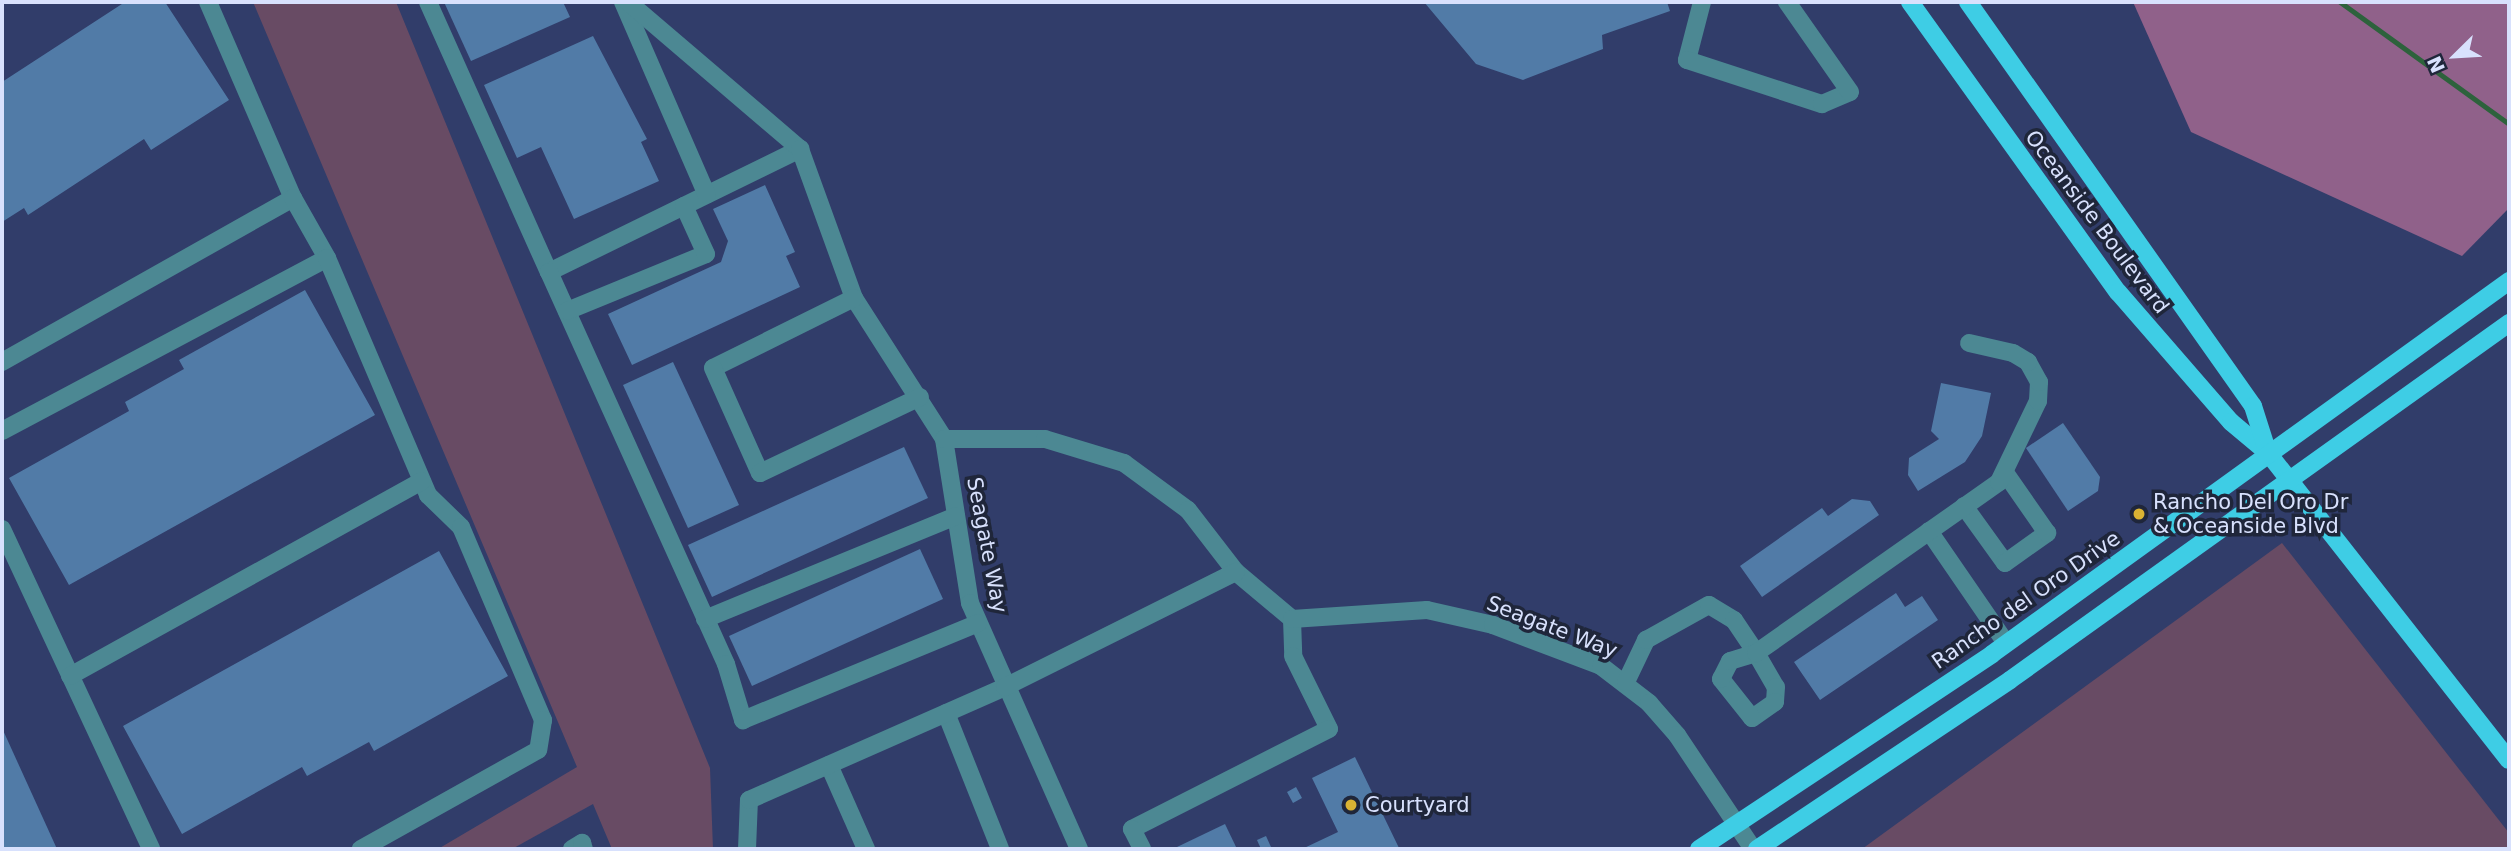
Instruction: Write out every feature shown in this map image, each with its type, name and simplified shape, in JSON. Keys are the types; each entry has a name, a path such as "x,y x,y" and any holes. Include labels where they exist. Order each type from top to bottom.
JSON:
{"main road":[{"name":"Oceanside Boulevard","path":"1910,2 2118,292 2231,422 2268,453 2508,754"},
{"name":"Oceanside Boulevard","path":"1968,2 2253,406 2268,453"},
{"name":"Rancho del Oro Drive","path":"1699,849 2006,643 2509,281"},
{"path":"1755,849 2010,680 2287,479 2509,323"}],"street":[{"path":"208,2 293,198 327,258 428,495 461,527 543,720 537,750 361,849"},
{"path":"428,2 705,620 743,720 978,623"},
{"path":"626,2 800,149 854,298 920,397 944,439 1045,439 1124,463 1188,510 1236,572 1292,619 1293,656 1329,729 1132,829 1142,849"},
{"path":"626,2 707,195"},
{"path":"1702,2 1687,60 1822,104 1850,92 1787,2"},
{"path":"549,272 800,149"},
{"path":"2,362 293,198"},
{"path":"567,312 706,254 684,206"},
{"path":"2,431 327,258"},
{"path":"854,298 713,368 760,473 920,397"},
{"path":"1626,682 1646,639 1700,606 1723,610 1756,653 2006,474 2038,401 2039,382 2028,362 2013,353 1969,342"},
{"name":"Seagate Way","path":"944,439 956,516 978,623 1080,849"},
{"path":"1964,506 2005,563 2047,533 2006,474"},
{"path":"70,676 422,481"},
{"path":"705,620 956,516"},
{"path":"2,529 151,849"},
{"path":"1929,531 2006,643"},
{"path":"747,849 749,800 1005,687 1236,572"},
{"name":"Seagate Way","path":"1292,619 1427,610 1493,625 1601,666 1626,682 1677,735 1755,849"},
{"path":"946,713 1000,849"},
{"path":"829,765 866,849"},
{"path":"572,849 582,843 584,849"}],"shaded area":[{"path":"253,2 396,2 710,768 713,849 612,849 593,804 512,849 438,849 577,767"},
{"path":"2133,2 2509,2 2509,208 2462,256 2191,132"},
{"path":"2282,543 2509,833 2509,849 1862,849"}],"building":[{"path":"125,2 165,2 229,100 151,150 144,139 28,215 24,208 2,222 2,82"},
{"path":"444,2 563,2 570,17 471,61"},
{"path":"1424,2 1667,2 1670,11 1602,35 1603,49 1523,80 1476,64"},
{"path":"593,36 647,139 641,142 659,181 574,219 541,147 517,158 484,85"},
{"path":"765,185 795,252 786,256 800,287 632,365 608,314 721,262 728,241 713,209"},
{"path":"305,290 375,415 69,585 9,478 129,411 125,402 184,369 179,360"},
{"path":"673,362 739,505 688,528 623,385"},
{"path":"1941,383 1991,393 1982,436 1965,462 1918,491 1908,475 1909,458 1939,439 1931,431"},
{"path":"2063,423 2100,477 2098,491 2068,511 2026,448"},
{"path":"904,447 928,498 712,597 688,545"},
{"path":"1852,499 1870,501 1879,515 1762,597 1740,566 1822,508 1828,516"},
{"path":"920,549 943,599 752,686 729,636"},
{"path":"439,551 508,676 374,751 369,742 307,776 302,767 182,834 123,726"},
{"path":"1896,593 1905,607 1922,596 1938,620 1820,700 1794,662"},
{"path":"2,728 57,849 2,849"},
{"name":"Courtyard","path":"1355,757 1399,848 1302,849 1338,832 1312,778"},
{"path":"1296,787 1302,798 1293,803 1287,792"},
{"path":"1225,824 1237,849 1178,849 1177,847"},
{"path":"1266,836 1271,847 1261,849 1257,840"}],"waterway":[{"path":"2340,2 2509,124"}],"place":[{"name":"Rancho Del Oro Dr & Oceanside Blvd","path":"2139,514"},
{"name":"Courtyard","path":"1351,805"}]}
